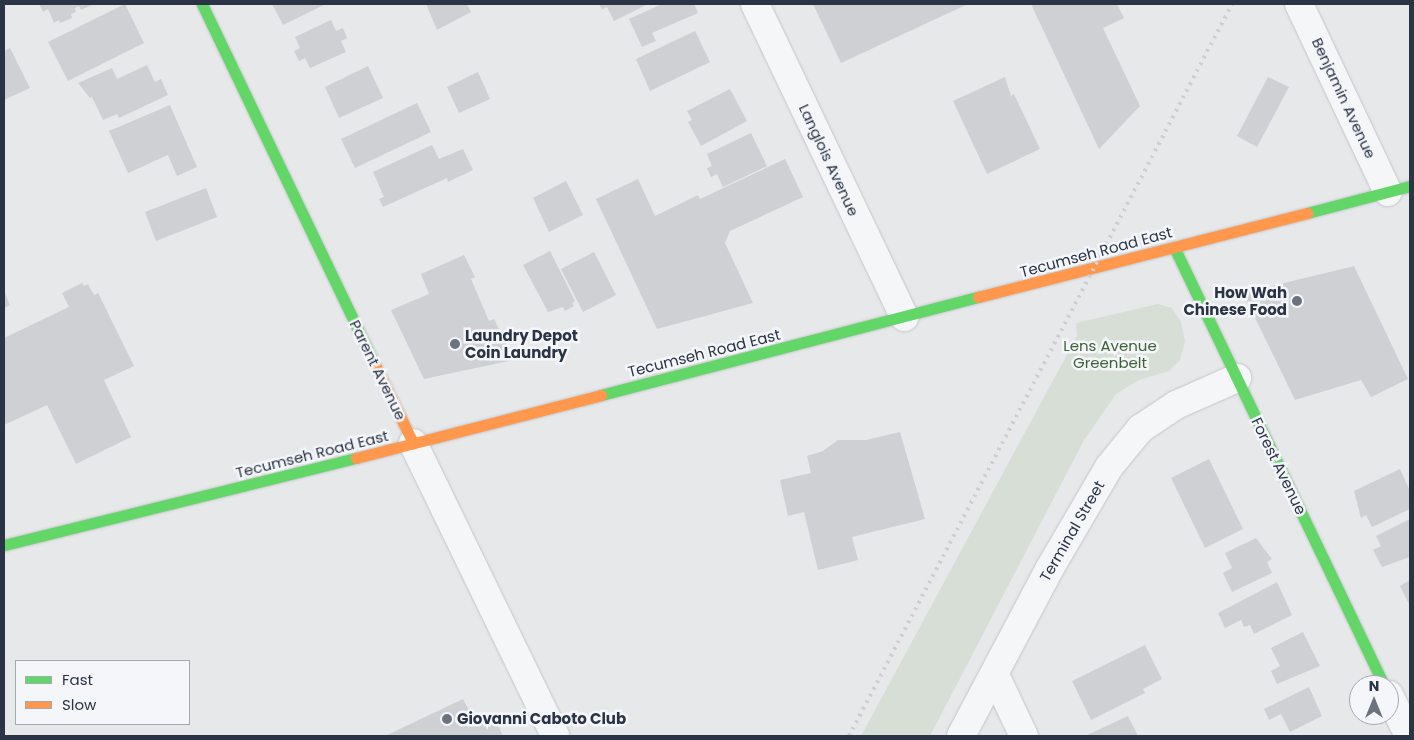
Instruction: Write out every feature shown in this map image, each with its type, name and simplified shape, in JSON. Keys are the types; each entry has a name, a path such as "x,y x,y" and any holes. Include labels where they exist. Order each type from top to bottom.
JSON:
{"main road":[{"name":"Parent Avenue","path":"202,4 413,443"},
{"name":"Tecumseh Road East","path":"4,545 413,443 1399,189"},
{"name":"Forest Avenue","path":"1174,247 1379,675"}],"street":[{"name":"Langlois Avenue","path":"755,4 904,317"},
{"name":"Benjamin Avenue","path":"1299,4 1399,189"},
{"name":"Terminal Street","path":"962,736 1109,467 1140,429 1176,405 1237,378"},
{"name":"Parent Avenue","path":"413,443 555,736"},
{"path":"994,675 1024,736"},
{"path":"1399,715 1409,736"}],"green space":[{"name":"Lens Avenue Greenbelt","path":"1158,304 1172,308 1181,322 1185,341 1180,360 1169,371 1139,380 1116,394 1084,440 930,736 861,736 1077,336 1076,323"}],"building":[{"path":"39,4 94,4 81,10 79,6 75,8 76,12 71,14 72,18 60,23 59,20 54,23 48,9 43,12"},
{"path":"125,4 144,43 68,81 48,42"},
{"path":"272,4 326,4 283,25"},
{"path":"426,4 467,4 471,12 437,30"},
{"path":"599,4 648,4 614,21 607,7 602,10"},
{"path":"662,4 694,4 698,13 652,33 656,41 642,47 629,19"},
{"path":"813,4 968,4 841,63"},
{"path":"1031,4 1117,4 1124,18 1103,28 1140,106 1099,149"},
{"path":"331,20 336,31 343,28 347,38 341,41 346,52 310,68 305,58 299,61 294,51 300,48 295,37"},
{"path":"695,31 710,62 650,91 636,59"},
{"path":"10,48 30,88 4,100 4,51"},
{"path":"147,65 155,82 161,79 168,95 119,118 117,114 103,120 92,97 90,98 78,83 112,68 117,79"},
{"path":"368,66 383,98 339,118 325,87"},
{"path":"478,72 490,99 459,113 447,87"},
{"path":"1005,77 1011,96 1014,94 1040,149 987,174 953,101"},
{"path":"1268,77 1289,87 1257,147 1237,136"},
{"path":"730,89 747,121 701,146 688,122 692,120 687,111"},
{"path":"417,103 431,132 355,168 341,139"},
{"path":"170,105 197,167 177,176 168,155 128,173 109,131"},
{"path":"751,133 767,166 723,187 717,174 711,177 707,168 712,166 707,154"},
{"path":"432,145 439,159 463,149 473,170 448,182 447,178 383,207 379,199 384,197 373,172"},
{"path":"785,159 803,197 730,231 725,243 753,303 657,329 596,199 638,179 655,216 698,195 700,199"},
{"path":"566,181 583,215 549,232 533,198"},
{"path":"206,188 217,217 156,241 145,212"},
{"path":"550,251 575,301 572,303 574,306 565,311 563,307 548,312 523,265"},
{"path":"594,252 616,295 583,312 561,269"},
{"path":"464,255 475,277 471,279 489,321 494,319 514,360 424,379 391,310 429,294 421,274"},
{"path":"1354,266 1408,379 1371,397 1361,380 1295,400 1243,293"},
{"path":"82,283 84,286 88,284 94,295 98,293 134,366 104,380 131,437 76,464 47,405 4,425 4,338 69,307 62,293"},
{"path":"4,291 10,305 4,308"},
{"path":"900,432 925,519 852,537 858,560 818,570 804,512 788,516 780,480 811,473 807,456 823,451 838,440 866,440"},
{"path":"1209,459 1243,529 1205,548 1171,478"},
{"path":"1400,469 1410,491 1410,509 1372,527 1366,515 1361,518 1354,491"},
{"path":"1410,519 1410,557 1382,567 1373,550 1381,546 1376,536"},
{"path":"1256,538 1272,559 1267,562 1272,573 1232,592 1223,573 1232,568 1225,553"},
{"path":"1410,580 1410,606 1400,586"},
{"path":"1277,582 1292,615 1254,634 1250,625 1244,627 1241,620 1225,628 1218,613"},
{"path":"1303,632 1320,666 1277,684 1271,671 1280,666 1271,648"},
{"path":"1145,645 1162,679 1143,689 1145,693 1091,720 1072,681"},
{"path":"1309,687 1322,716 1290,732 1281,714 1269,720 1264,709"},
{"name":"Giovanni Caboto Club","path":"463,699 476,723 493,714 503,736 385,736"},
{"path":"1128,716 1138,736 1085,736"}],"railway":[{"path":"849,736 1232,4"}],"traffic: fast":[{"path":"202,4 375,365"},
{"path":"1307,213 1410,186"},
{"path":"1174,247 1379,675"},
{"path":"601,395 978,297"},
{"path":"4,545 356,458"}],"traffic: slow":[{"path":"978,297 1307,213"},
{"path":"375,365 413,443"},
{"path":"356,458 601,395"}],"place":[{"name":"How Wah Chinese Food","path":"1297,301"},
{"name":"Laundry Depot Coin Laundry","path":"455,344"},
{"name":"Giovanni Caboto Club","path":"447,719"}]}
